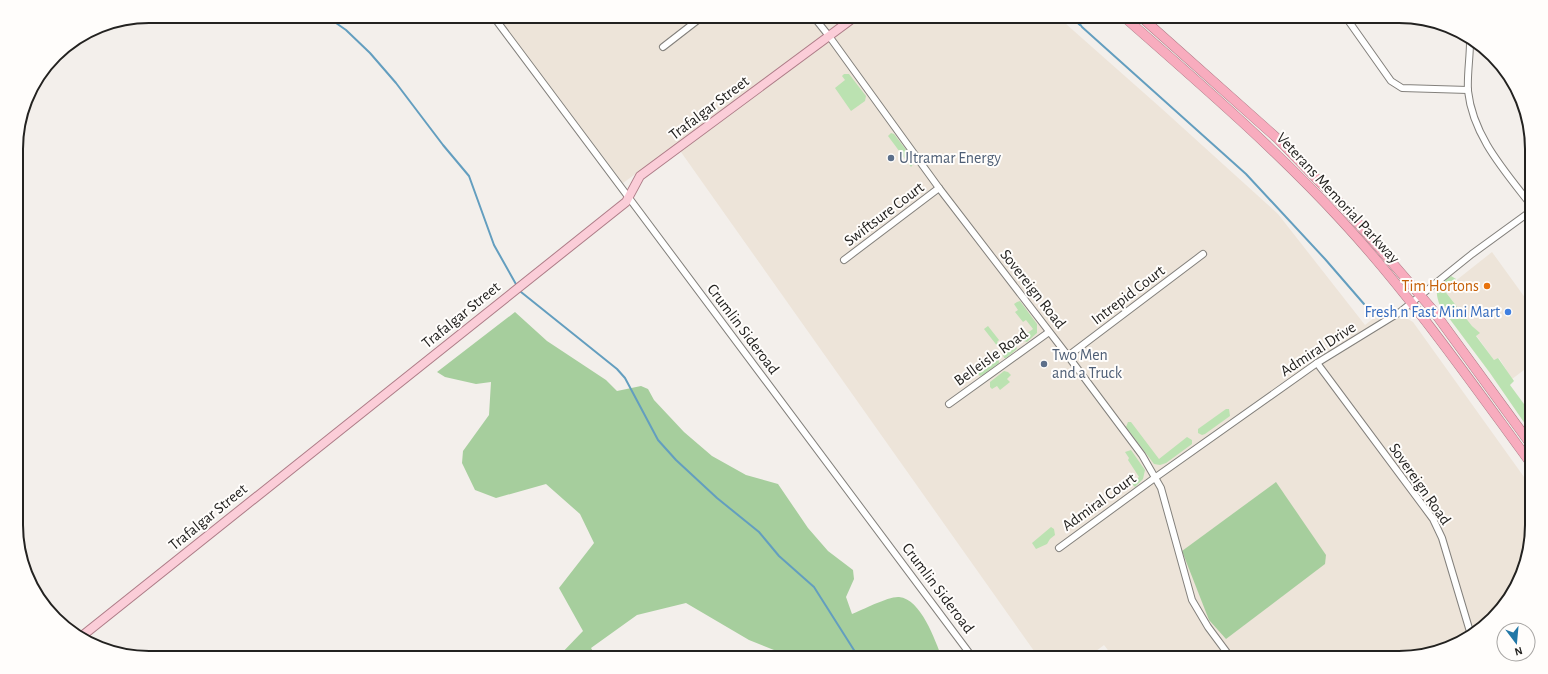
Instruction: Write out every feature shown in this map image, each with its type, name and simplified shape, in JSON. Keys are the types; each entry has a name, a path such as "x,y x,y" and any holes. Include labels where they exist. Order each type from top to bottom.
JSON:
{"highway":[{"name":"Veterans Memorial Parkway","path":"1131,23 1264,141 1344,222 1412,302 1525,455"},
{"name":"Veterans Memorial Parkway","path":"1148,23 1278,139 1345,208 1421,296 1525,437"}],"main road":[{"name":"Trafalgar Street","path":"85,633 620,206 628,197 640,176 847,23"}],"street":[{"name":"Crumlin Sideroad","path":"498,23 968,651"},
{"path":"663,47 694,23"},
{"name":"Sovereign Road","path":"819,23 939,188 1142,455 1161,488 1192,600 1208,627 1226,651"},
{"path":"1350,23 1391,81 1402,88 1468,90"},
{"path":"1470,45 1468,90 1473,118 1490,152 1525,197"},
{"name":"Swiftsure Court","path":"844,260 939,188"},
{"name":"Admiral Drive","path":"1156,477 1317,363 1400,312 1472,254 1525,215"},
{"name":"Intrepid Court","path":"1068,356 1203,254"},
{"name":"Belleisle Road","path":"949,404 1049,332"},
{"name":"Sovereign Road","path":"1317,363 1433,519 1442,538 1469,629"},
{"name":"Admiral Court","path":"1059,548 1156,477"}],"shaded area":[{"path":"502,23 1065,23 1278,214 1365,325 1388,307 1413,322 1525,478 1524,542 1523,550 1515,573 1499,602 1476,625 1447,641 1424,649 1408,651 1109,651 1104,645 1096,651 1034,651 676,145 623,183"},
{"path":"1492,252 1525,298 1525,369 1512,379 1499,358 1494,360 1476,335 1479,333 1444,290"}],"green space":[{"path":"844,74 849,74 866,96 865,101 851,111 835,88 845,80 842,76"},
{"path":"891,133 894,134 914,160 911,167 888,136"},
{"path":"1451,276 1456,279 1456,281 1444,290 1472,326 1480,333 1476,336 1494,360 1498,358 1514,381 1510,385 1525,405 1525,424 1490,373 1440,306 1437,292 1442,283"},
{"path":"1020,301 1037,324 1037,333 1027,342 1024,341 1022,337 1033,329 1026,320 1023,322 1015,312 1018,310 1014,304"},
{"path":"515,312 547,341 606,380 617,391 641,386 648,389 654,400 684,432 712,456 746,475 778,484 808,528 828,551 853,570 854,579 846,597 852,614 895,597 907,599 920,612 931,631 939,651 776,651 749,640 686,603 637,615 591,648 593,651 564,651 583,631 559,588 594,543 580,514 546,484 496,498 475,490 462,463 463,451 489,415 491,382 476,384 445,377 437,372"},
{"path":"988,326 999,340 997,342 1003,351 1013,344 1017,348 1016,350 1004,358 1002,352 984,329"},
{"path":"991,354 994,358 998,355 999,363 980,376 975,371 979,367 978,365"},
{"path":"1004,371 1011,375 1007,379 1010,382 1000,390 997,386 992,389 990,387 990,382"},
{"path":"1226,409 1229,409 1230,416 1205,434 1202,435 1198,433 1198,429"},
{"path":"1128,422 1131,422 1159,459 1187,437 1192,440 1192,444 1166,463 1160,465 1154,464 1126,427"},
{"path":"1131,450 1145,470 1143,479 1135,487 1131,483 1139,477 1128,460 1129,458 1125,452"},
{"path":"1276,482 1326,555 1325,564 1226,639 1209,620 1182,551"},
{"path":"1051,527 1054,529 1055,535 1047,544 1036,549 1032,543"}],"waterway":[{"path":"336,23 346,30 370,53 396,83 443,145 469,176 494,245 517,286"},
{"path":"1079,23 1246,174 1325,259 1364,304"},
{"path":"520,290 617,369 625,378 658,440 676,460 717,498 759,532 779,556 814,587 855,651"}],"place":[{"name":"Ultramar Energy","path":"891,158"},
{"name":"Tim Hortons","path":"1487,286"},
{"name":"Fresh n Fast Mini Mart","path":"1508,312"},
{"name":"Two Men and a Truck","path":"1044,364"}]}
